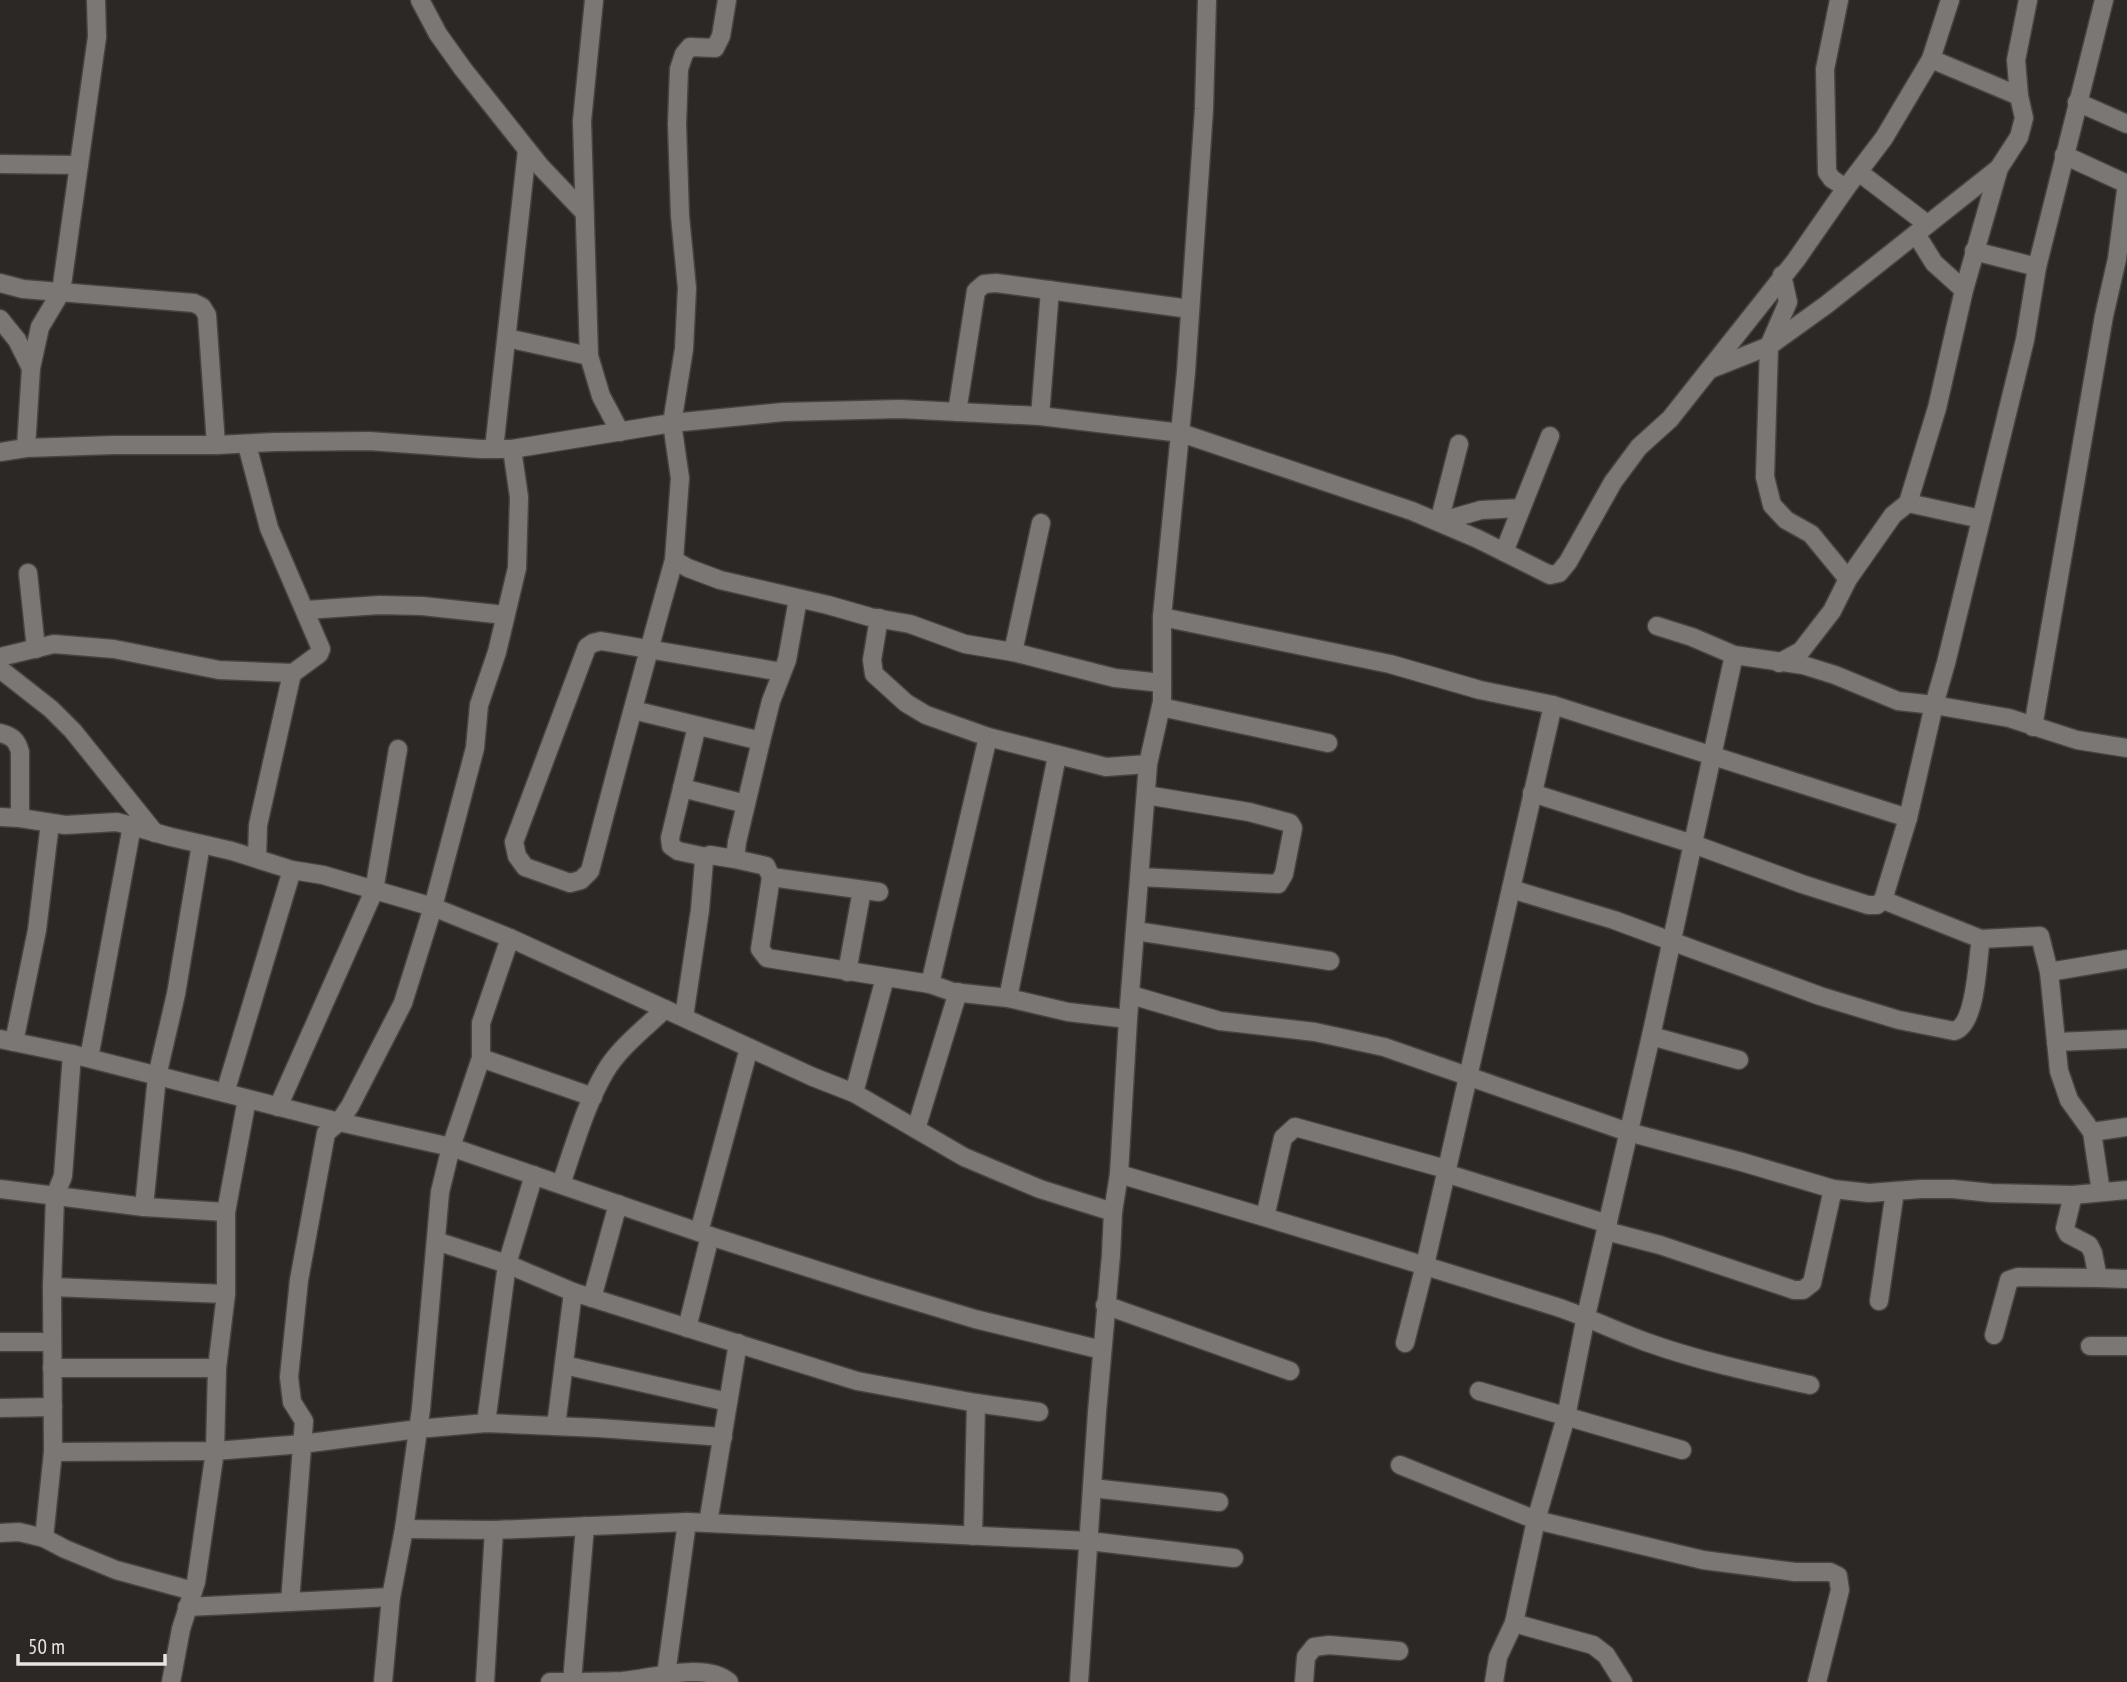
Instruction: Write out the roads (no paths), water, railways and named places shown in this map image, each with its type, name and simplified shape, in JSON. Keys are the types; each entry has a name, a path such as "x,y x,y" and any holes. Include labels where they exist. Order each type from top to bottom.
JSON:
{"street":[{"path":"26,448 31,368 40,327 61,292 97,37 96,0"},
{"path":"420,0 438,34 463,69 541,167 584,212"},
{"path":"594,0 582,121 589,356 601,396 620,432"},
{"path":"727,0 721,36 715,48 690,47 684,54 679,69 680,216 687,288 684,349 672,423 680,478 674,560 649,651 632,710 590,871 581,880 570,883 525,867 517,856 514,842 587,646 601,641 649,651 782,672"},
{"path":"1079,1682 1105,1306 1119,1174 1148,764 1161,707 1162,617 1181,433 1204,109 1207,0"},
{"path":"1839,0 1825,69 1827,172 1832,179 1846,188"},
{"path":"0,452 26,448 114,445 369,441 503,449 672,423 783,412 900,409 1040,416 1181,433 1439,522 1550,575 1559,573 1626,464 1639,447 1670,419 1796,260 1884,138 1931,59 1950,0"},
{"path":"1709,369 1769,346 1826,305 1998,168 2019,137 2024,118 2016,60 2028,0"},
{"path":"1532,793 1693,844 1868,905 1877,905 1883,900 1908,818 2025,340 2037,267 2104,0"},
{"path":"1931,59 2019,96"},
{"path":"2077,102 2127,124"},
{"path":"290,1602 304,1421 292,1402 289,1377 299,1280 326,1133 339,1122 350,1106 403,1003 433,907 475,748 479,705 497,652 517,568 519,497 503,449 507,338 527,150"},
{"path":"2033,727 2104,316 2117,259 2127,183 2064,155"},
{"path":"0,164 79,165"},
{"path":"1779,663 1801,651 1832,611 1849,579 1893,515 1908,503 1937,408 1964,290 1998,168"},
{"path":"1860,173 1922,229 1934,263 1964,290"},
{"path":"1974,251 2037,267"},
{"path":"1782,275 1788,302 1769,346 1765,477 1772,505 1786,520 1811,534 1849,579"},
{"path":"0,283 23,289 194,303 202,307 207,315 216,445"},
{"path":"957,412 976,291 984,284 996,283 1190,309"},
{"path":"1040,416 1049,290"},
{"path":"0,318 17,340 31,368"},
{"path":"507,338 589,356"},
{"path":"1504,552 1550,436"},
{"path":"1439,522 1460,444"},
{"path":"247,445 269,528 306,610 321,652 293,673 258,825 257,858"},
{"path":"1908,503 1981,519"},
{"path":"1439,522 1481,510 1521,508"},
{"path":"1013,652 1041,523"},
{"path":"674,560 720,580 910,624 965,644 1013,652 1115,678 1162,683"},
{"path":"28,573 36,649"},
{"path":"735,859 761,741 771,702 787,660 799,599"},
{"path":"306,610 380,605 422,606 505,615"},
{"path":"1162,617 1390,664 1480,690 1553,705 1908,818"},
{"path":"879,618 872,660 874,674 906,704 926,715 988,737 1056,756 1106,767 1148,764"},
{"path":"1657,626 1734,655 1802,665 1835,675 1898,701 2009,718 2077,740 2127,748"},
{"path":"0,657 54,644 114,649 219,670 293,673"},
{"path":"1494,1682 1498,1657 1514,1623 1536,1520 1566,1417 1586,1316 1651,1036 1734,655"},
{"path":"0,669 51,709 73,731 155,833"},
{"path":"1405,1343 1553,705"},
{"path":"1161,707 1328,743"},
{"path":"632,710 761,741"},
{"path":"697,726 670,838 671,846 678,851 705,857 710,855 766,866 771,877 760,949 767,958 930,984 958,992 1008,998 1068,1012 1128,1019"},
{"path":"0,733 10,736 18,744 20,752 20,818"},
{"path":"930,984 988,737"},
{"path":"278,1107 374,891 398,749"},
{"path":"1008,998 1056,756"},
{"path":"682,788 746,804"},
{"path":"1140,877 1278,884 1284,874 1293,828 1290,823 1249,812 1146,795"},
{"path":"0,817 65,825 117,822 433,907 510,938 853,1093 977,1162 1040,1189 1113,1212"},
{"path":"50,823 37,930 7,1041 80,1056 339,1122 452,1147 705,1234 975,1319 1102,1350"},
{"path":"44,1538 53,1452 52,1287 55,1196 63,1176 80,1056 132,826"},
{"path":"144,1207 157,1076 176,994 201,844"},
{"path":"684,1017 705,857"},
{"path":"225,1093 292,870"},
{"path":"771,877 871,891 847,972"},
{"path":"1511,889 1614,920 1820,996 1899,1020 1954,1031 1964,1026 1971,1007 1980,939"},
{"path":"1883,900 1980,939 2040,936 2049,972 2059,1071 2068,1100 2092,1132 2101,1192"},
{"path":"1136,931 1330,961"},
{"path":"383,1682 391,1597 418,1429 440,1192 481,1058 481,1023 510,938"},
{"path":"2049,972 2127,960"},
{"path":"853,1093 885,978"},
{"path":"916,1129 958,992"},
{"path":"1131,995 1220,1021 1315,1032 1384,1047 1628,1132 1833,1189 1870,1193 1953,1189 2073,1195 2127,1190"},
{"path":"561,1184 593,1097 606,1070 664,1009"},
{"path":"1651,1036 1739,1060"},
{"path":"2056,1042 2127,1039"},
{"path":"687,1328 705,1234 749,1048"},
{"path":"481,1058 593,1097"},
{"path":"172,1682 196,1582 215,1451 217,1368 226,1294 226,1212 247,1099"},
{"path":"1265,1217 1283,1138 1295,1126 1446,1171 1794,1290 1803,1290 1812,1283 1833,1189"},
{"path":"2092,1132 2127,1127"},
{"path":"1119,1174 1586,1316 1645,1342 1739,1370 1810,1385"},
{"path":"486,1423 507,1264 534,1175"},
{"path":"0,1189 144,1207 226,1212"},
{"path":"1879,1301 1895,1191"},
{"path":"2073,1195 2065,1228 2068,1234 2089,1245 2098,1278"},
{"path":"592,1298 618,1204"},
{"path":"436,1241 507,1264 573,1292 857,1381 1039,1412"},
{"path":"1994,1335 2009,1280 2018,1277 2127,1279"},
{"path":"52,1287 226,1294"},
{"path":"556,1426 573,1292"},
{"path":"1105,1306 1290,1371"},
{"path":"0,1342 52,1342"},
{"path":"708,1523 738,1343"},
{"path":"2090,1346 2127,1346"},
{"path":"564,1365 729,1402"},
{"path":"52,1368 217,1368"},
{"path":"1479,1391 1682,1450"},
{"path":"973,1535 976,1403"},
{"path":"0,1408 53,1407"},
{"path":"53,1452 215,1451 486,1423 723,1437"},
{"path":"1400,1465 1536,1520 1703,1560 1795,1572 1830,1572 1838,1576 1840,1590 1817,1682"},
{"path":"1092,1488 1219,1502"},
{"path":"404,1529 494,1530 687,1522 1089,1541 1234,1558"},
{"path":"666,1675 687,1522"},
{"path":"572,1682 585,1526"},
{"path":"485,1682 494,1530"},
{"path":"0,1534 19,1532 44,1538 190,1599 290,1602 391,1597"},
{"path":"1514,1623 1593,1645 1606,1654 1623,1682"},
{"path":"1304,1682 1306,1657 1314,1647 1329,1645 1399,1651"},
{"path":"550,1682 621,1681 692,1672 719,1674 729,1682"}]}
